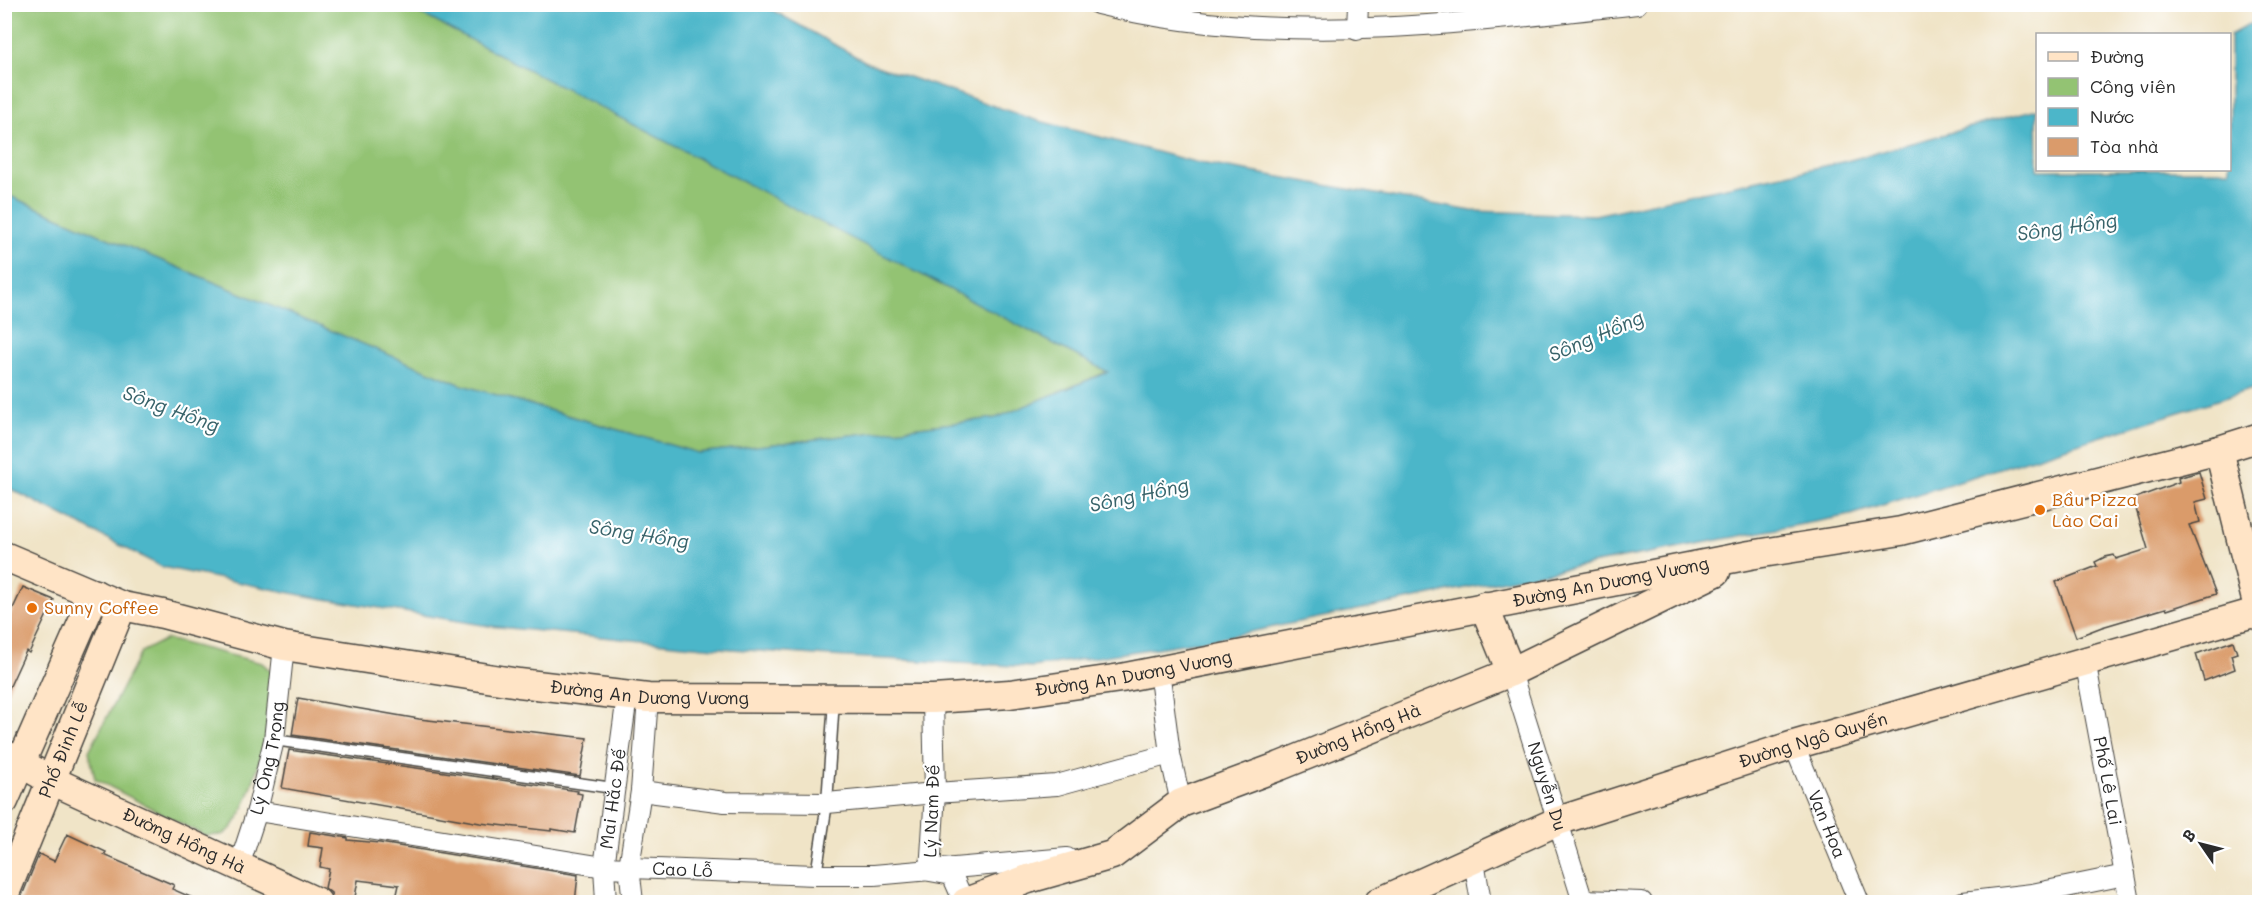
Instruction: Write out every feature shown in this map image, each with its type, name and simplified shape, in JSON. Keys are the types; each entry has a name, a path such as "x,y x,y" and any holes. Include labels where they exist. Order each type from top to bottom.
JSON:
{"street":[{"path":"1357,30 1358,4"},
{"path":"1104,5 1160,17 1238,25 1357,30 1637,4"},
{"name":"Đường An Dương Vương","path":"4,556 122,606 164,614 284,646 519,683 638,697 933,699 1010,694 1121,678 1750,555 1901,531 2219,450 2259,437"},
{"path":"2219,450 2259,613"},
{"name":"Đường Hồng Hà","path":"965,903 1028,879 1112,855 1181,803 1280,766 1511,672 1750,555"},
{"name":"Phố Đinh Lễ","path":"4,801 13,758 95,594"},
{"name":"Phố Đinh Lễ","path":"4,896 122,606"},
{"path":"1484,606 1511,672"},
{"name":"Đường Ngô Quyến","path":"1379,903 1558,821 1794,745 2085,660 2259,613"},
{"name":"Lý Ông Trọng","path":"239,866 274,740 284,646"},
{"name":"Phố Lê Lai","path":"2085,660 2130,903"},
{"path":"1159,670 1170,754 1181,803"},
{"name":"Nguyễn Du","path":"1511,672 1583,901"},
{"name":"Mai Hắc Đế","path":"606,903 604,867 613,788 638,697"},
{"name":"Mai Hắc Đế","path":"633,903 629,867 641,791 638,697"},
{"name":"Lý Nam Đế","path":"933,699 935,793 930,871 952,875 965,903"},
{"name":"Vạn Hoa","path":"1794,745 1859,903"},
{"path":"641,791 725,802 827,803 1057,785 1170,754"},
{"name":"Đường Hồng Hà","path":"13,758 51,780 317,903"},
{"name":"Cao Lỗ","path":"256,811 604,867 874,875 1112,855"},
{"path":"1474,861 1480,903"},
{"path":"1963,903 2032,894 2125,874"},
{"path":"1583,901 1642,903"}],"lane":[{"path":"816,875 827,803 834,699"},
{"path":"274,740 613,788"}],"green space":[{"path":"4,5 404,5 1109,371 996,418 698,453 462,385 5,194"},
{"path":"166,639 262,663 273,673 277,690 250,791 233,826 222,835 205,836 95,779 89,751 141,652"}],"water":[{"name":"Sông Hồng","path":"404,5 763,5 868,63 1032,119 1195,162 1472,211 1595,215 1843,162 2036,109 2036,171 2231,171 2231,34 2259,19 2259,387 1851,515 1505,580 1215,639 1032,667 704,647 489,626 301,595 162,567 5,486 5,194 462,385 698,453 996,418 1108,372"}],"building":[{"path":"2199,472 2207,499 2195,502 2200,522 2189,525 2216,594 2102,627 2076,637 2056,582 2097,566 2095,562 2105,557 2114,555 2116,559 2148,549 2133,499 2179,482 2178,478"},
{"path":"23,587 54,600 29,653 26,651 4,699 4,615 9,617"},
{"path":"2233,641 2237,653 2231,655 2235,669 2204,681 2196,654"},
{"path":"298,698 419,719 587,738 580,776 292,735"},
{"path":"289,750 578,791 577,793 582,794 575,833 480,823 282,788"},
{"path":"310,832 348,838 348,840 380,843 578,875 575,903 395,903 399,885 358,880 354,903 333,903 331,893 325,888 329,869 320,867 323,848 308,846"},
{"path":"67,834 106,852 104,855 174,885 172,889 204,903 19,903 39,854 54,861"}],"place":[{"name":"Bầu Pizza Lào Cai","path":"2040,510"},
{"name":"Sunny Coffee","path":"32,608"}]}
